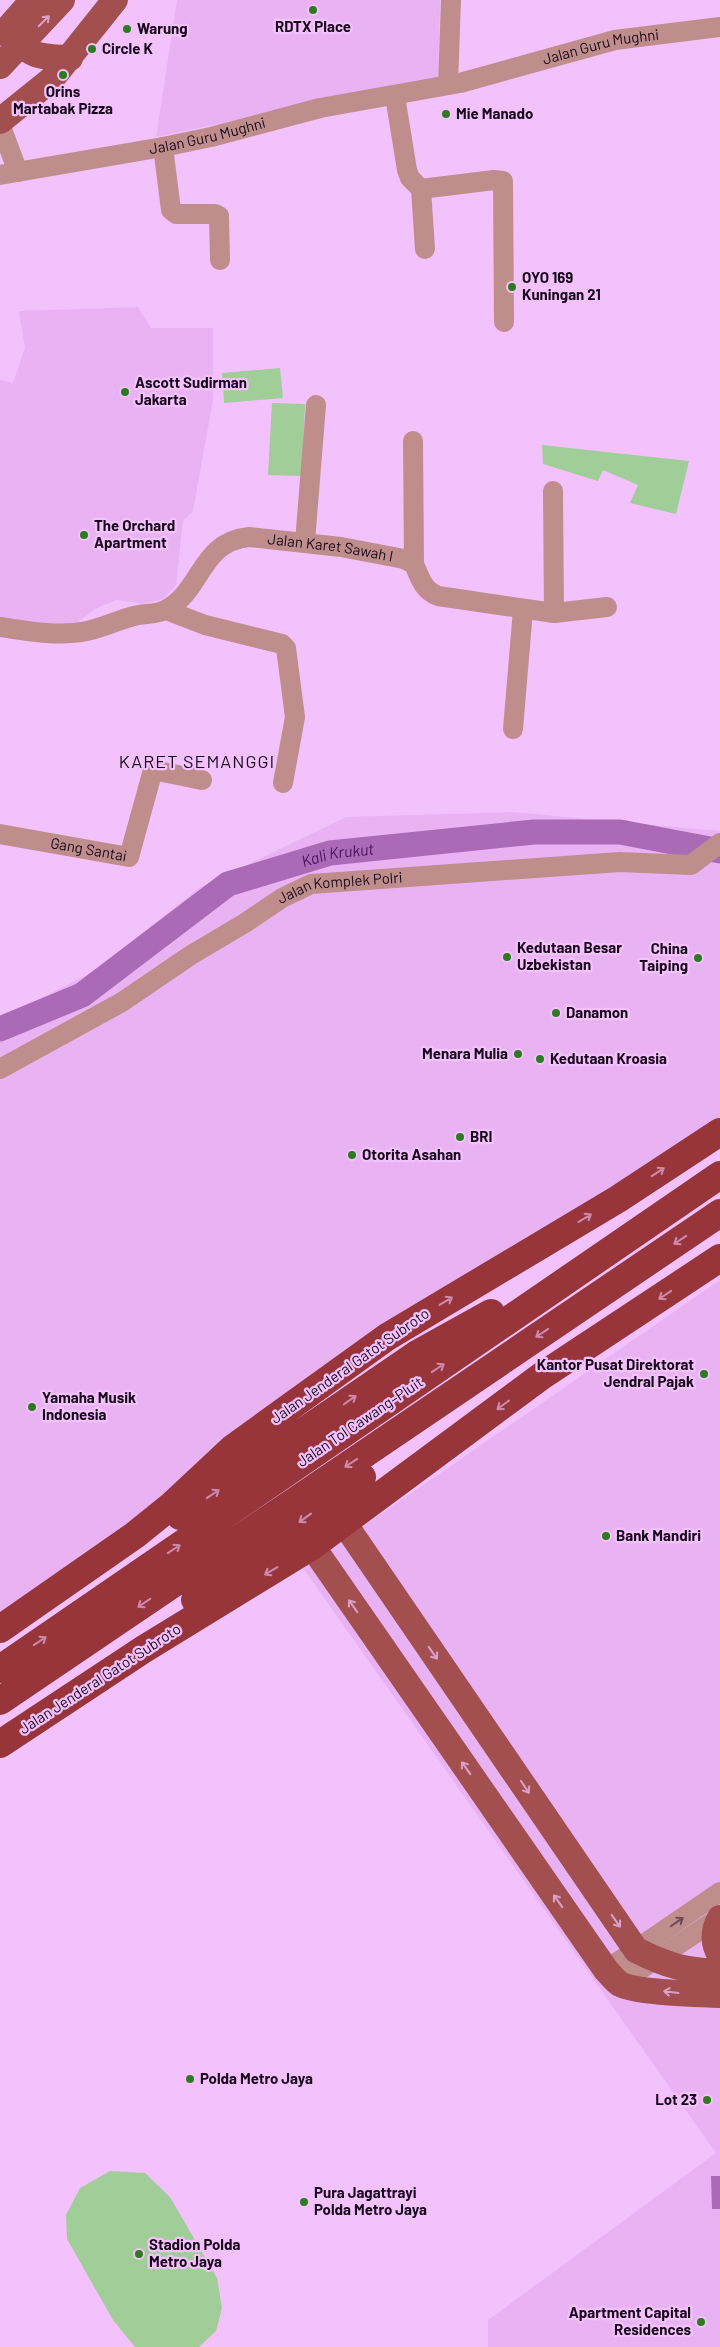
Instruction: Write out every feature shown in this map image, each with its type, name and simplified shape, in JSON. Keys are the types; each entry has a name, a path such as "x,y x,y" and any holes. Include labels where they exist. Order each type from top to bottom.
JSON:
{"highway":[{"name":"Jalan Jenderal Gatot Subroto","path":"0,1629 135,1535 171,1506 233,1448 387,1336 618,1199 720,1132"},
{"name":"Jalan Tol Cawang–Pluit","path":"0,1669 720,1175"},
{"name":"Jalan Tol Cawang–Pluit","path":"0,1701 720,1213"},
{"path":"0,1640 417,1354 637,1232"},
{"name":"Jalan Jenderal Gatot Subroto","path":"0,1744 144,1649 312,1546 543,1376 720,1258"},
{"path":"144,1649 171,1618 416,1438 478,1376"}],"main road":[{"path":"33,0 8,28 18,34 24,46 31,53 40,57 70,58"},
{"path":"0,66 62,0"},
{"path":"0,105 30,79 76,28 98,0"},
{"path":"0,123 51,80 115,0"},
{"path":"344,1523 405,1613 646,1955 696,1972 720,1971"},
{"path":"312,1546 613,1977 691,1994 720,1995"},
{"path":"374,1635 405,1613"},
{"path":"720,1918 715,1928 714,1944 720,1955"}],"street":[{"path":"448,85 451,0"},
{"name":"Jalan Guru Mughni","path":"0,123 9,174 163,147 211,137 320,108 448,85 616,40 720,27"},
{"path":"395,96 407,170 410,178 421,189 425,249"},
{"path":"163,147 171,210 176,214 215,214 219,216 220,260"},
{"path":"421,189 494,180 502,181 504,189 504,322"},
{"path":"305,542 316,405"},
{"path":"413,441 414,564"},
{"path":"553,491 554,613"},
{"name":"Jalan Karet Sawah I","path":"0,627 53,634 87,631 134,616 166,610 183,597 203,564 221,546 240,538 249,537 305,542 376,553 414,564 423,586 429,592 438,596 523,610 554,613 607,607"},
{"path":"166,610 205,625 282,644 286,648 295,717 283,783"},
{"path":"514,729 523,610"},
{"name":"Gang Santai","path":"0,834 129,857 153,770 202,780"},
{"name":"Jalan Komplek Polri","path":"0,1069 122,1002 191,955 245,923 282,898 312,884 489,873 603,862 691,865 720,843"},
{"path":"0,1078 168,986"},
{"path":"613,1977 646,1955 720,1892"},
{"path":"646,1955 720,1918"}],"shaded area":[{"path":"177,0 440,0 438,78 156,137"},
{"path":"138,307 151,328 213,328 213,400 193,511 183,521 176,585 163,599 143,604 117,600 97,608 76,623 0,629 0,380 13,383 25,348 19,311"},
{"path":"512,812 720,831 720,1129 495,1272 0,1629 0,1019 95,971 199,888 346,817"},
{"path":"720,1280 720,2347 488,2347 488,2320 716,2153 303,1568"},
{"path":"711,2176 720,2176 720,2209 712,2209"}],"green space":[{"path":"280,368 283,398 224,403 222,373"},
{"path":"272,403 305,404 302,476 268,475"},
{"path":"542,445 689,461 676,514 630,503 638,485 603,470 598,481 543,464"},
{"name":"Stadion Polda Metro Jaya","path":"110,2171 145,2173 170,2197 217,2278 222,2308 216,2331 199,2347 135,2347 113,2320 67,2239 66,2215 80,2188"}],"waterway":[{"name":"Kali Krukut","path":"0,1029 82,995 228,884 330,853 534,832 620,832 720,851"}],"place":[{"name":"RDTX Place","path":"313,10"},
{"name":"Warung","path":"127,29"},
{"name":"Circle K","path":"92,49"},
{"name":"Orins Martabak Pizza","path":"63,75"},
{"name":"Mie Manado","path":"446,114"},
{"name":"OYO 169 Kuningan 21","path":"512,287"},
{"name":"Ascott Sudirman Jakarta","path":"125,392"},
{"name":"The Orchard Apartment","path":"84,535"},
{"name":"Kedutaan Besar Uzbekistan","path":"507,957"},
{"name":"China Taiping","path":"698,958"},
{"name":"Danamon","path":"556,1013"},
{"name":"Menara Mulia","path":"518,1054"},
{"name":"Kedutaan Kroasia","path":"540,1059"},
{"name":"BRI","path":"460,1137"},
{"name":"Otorita Asahan","path":"352,1155"},
{"name":"Kantor Pusat Direktorat Jendral Pajak","path":"704,1374"},
{"name":"Yamaha Musik Indonesia","path":"32,1407"},
{"name":"Bank Mandiri","path":"606,1536"},
{"name":"Polda Metro Jaya","path":"190,2079"},
{"name":"Lot 23","path":"707,2100"},
{"name":"Pura Jagattrayi Polda Metro Jaya","path":"304,2202"},
{"name":"Stadion Polda Metro Jaya","path":"139,2254"},
{"name":"Apartment Capital Residences","path":"701,2322"}],"district":[{"name":"KARET SEMANGGI","path":"197,762"}]}
